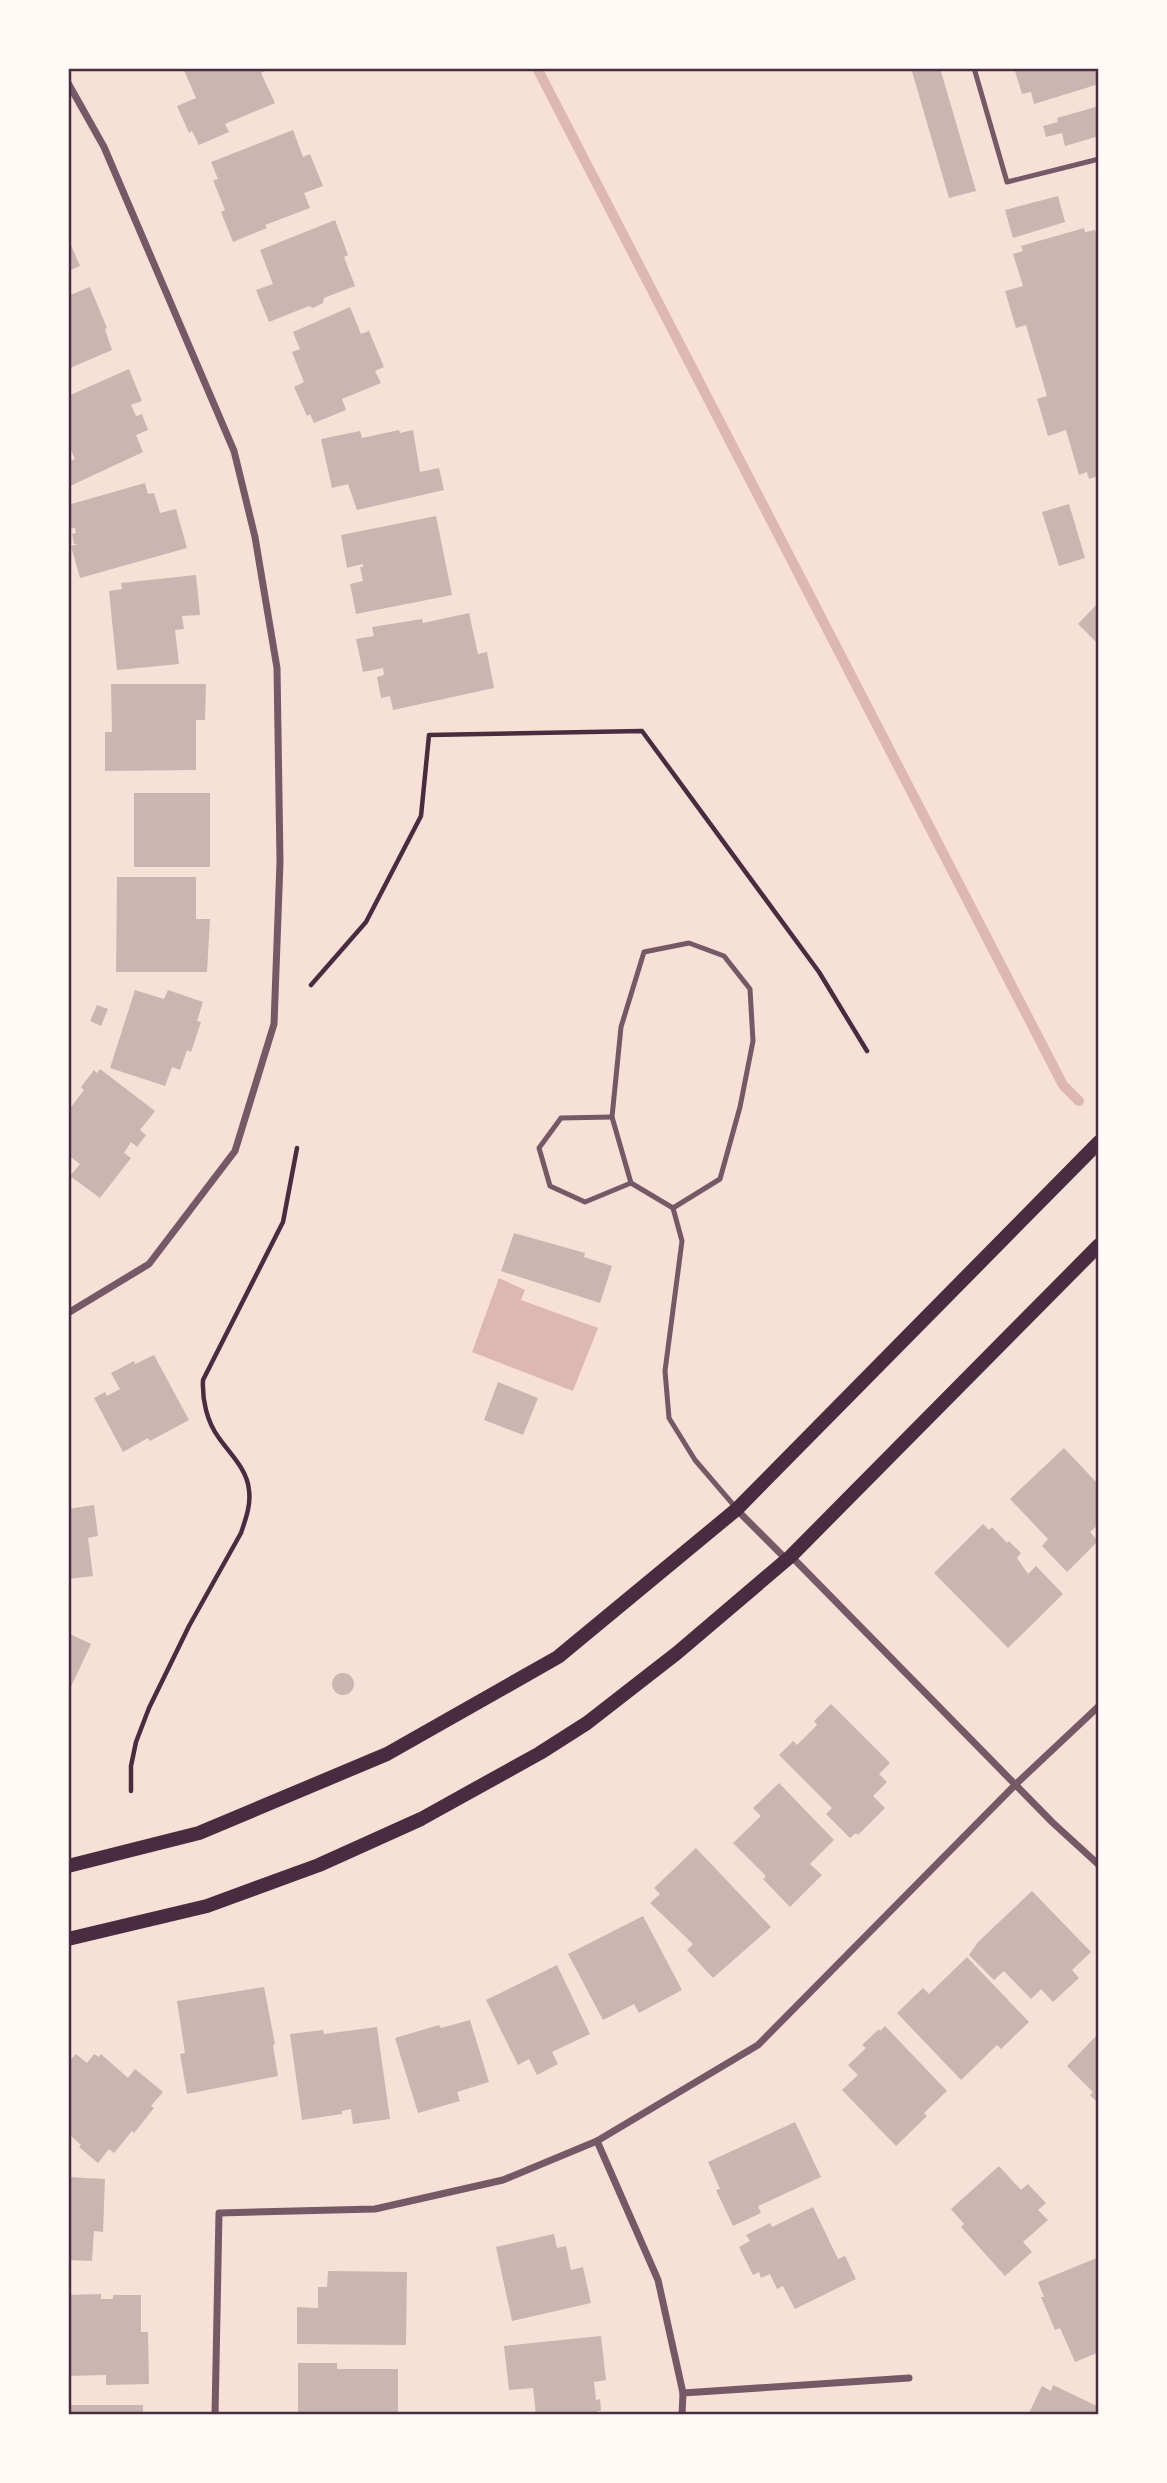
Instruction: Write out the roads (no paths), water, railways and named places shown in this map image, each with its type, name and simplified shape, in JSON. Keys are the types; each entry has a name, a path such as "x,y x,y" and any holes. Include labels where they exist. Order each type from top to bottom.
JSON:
{"main road":[{"path":"68,1866 200,1833 387,1754 558,1657 737,1509 1099,1142"},
{"path":"68,1939 207,1906 319,1865 421,1819 540,1753 587,1723 677,1653 792,1556 1099,1245"}],"street":[{"path":"68,83 104,147 234,451 255,537 277,668 280,862 274,1024 235,1151 149,1264 68,1313"},
{"path":"737,1509 785,1558 792,1556 1099,1865"},
{"path":"215,2415 219,2213 375,2209 503,2180 597,2140 758,2045 1016,1784 1099,1706"},
{"path":"597,2140 658,2280 683,2393 682,2415"},
{"path":"683,2393 909,2378"}],"lane":[{"path":"974,68 1007,182 1099,159"},
{"path":"673,1208 720,1179 740,1107 752,1041 750,989 724,956 689,943 644,952 621,1027 612,1117 631,1183 673,1208 682,1241 665,1371 669,1418 695,1460 737,1509"},
{"path":"612,1117 561,1118 539,1148 550,1186 585,1202 631,1183"}],"waterway":[{"path":"537,68 1063,1085 1079,1101"}]}
